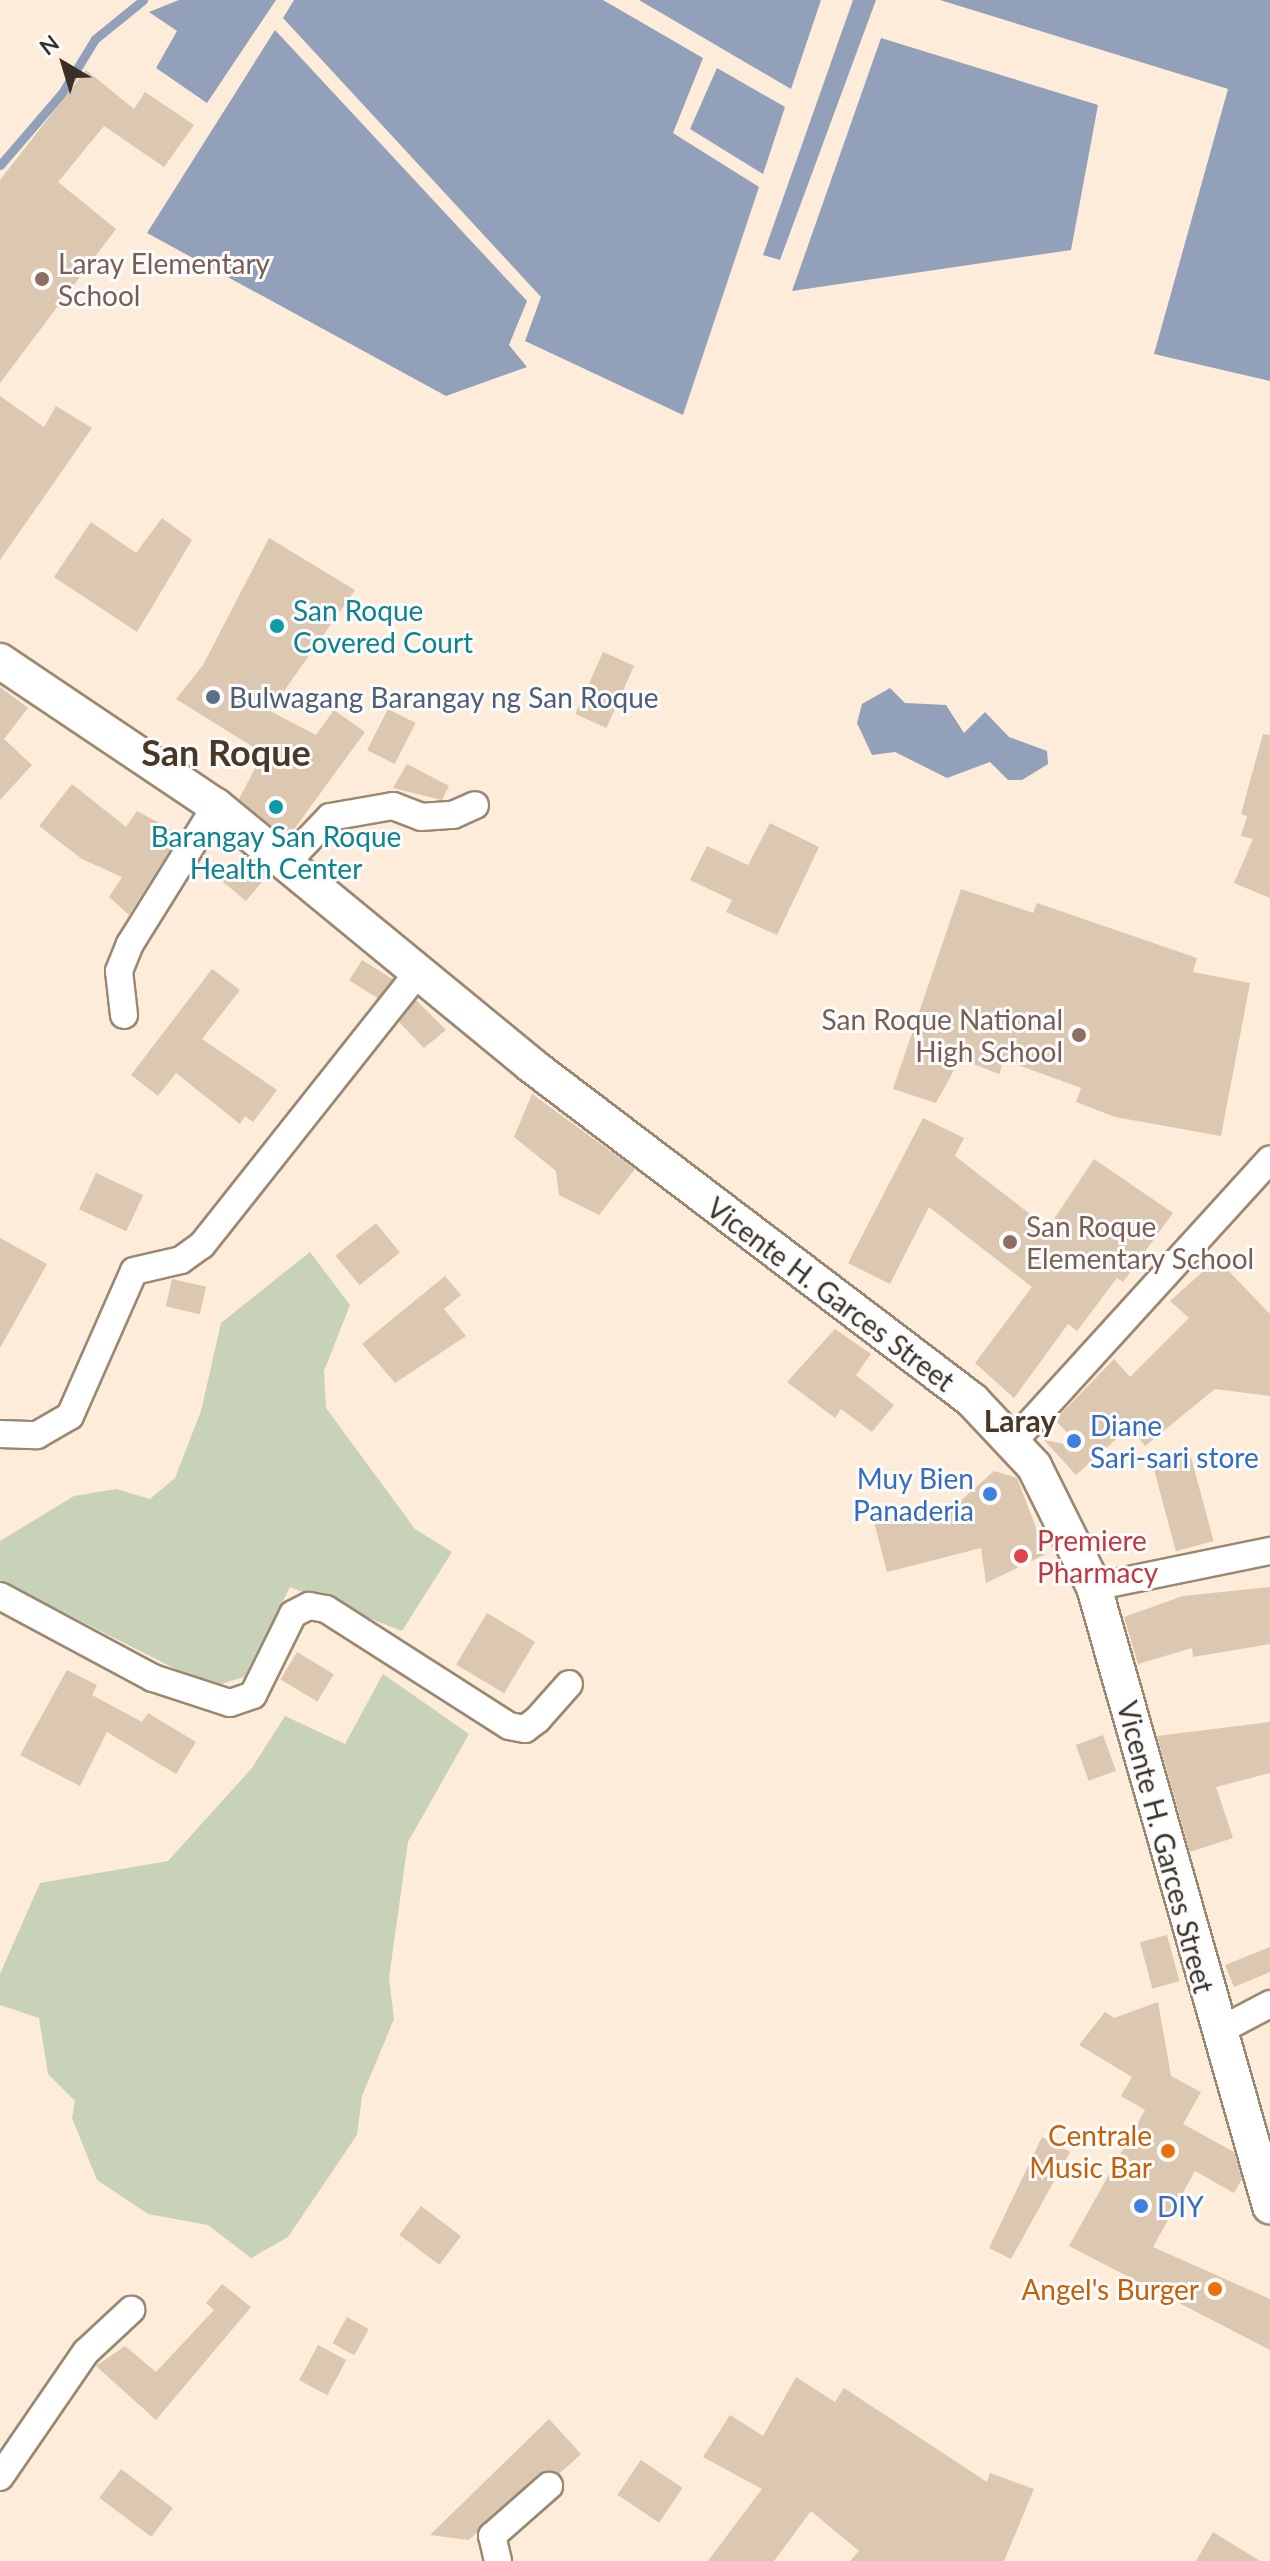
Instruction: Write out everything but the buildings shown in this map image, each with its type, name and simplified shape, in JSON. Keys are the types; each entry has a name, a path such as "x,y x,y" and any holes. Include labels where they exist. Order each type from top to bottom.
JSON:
{"street":[{"name":"Vicente H. Garces Street","path":"0,661 216,806 418,972 972,1400 1013,1442 1056,1498 1094,1587 1217,2032 1270,2206"},
{"path":"285,864 330,817 393,806 421,817 453,815 475,805"},
{"path":"124,1015 119,971 130,944 216,806"},
{"path":"0,1434 37,1435 70,1416 134,1271 181,1260 202,1245 418,972"},
{"path":"1013,1442 1270,1160"},
{"path":"1094,1587 1270,1551"},
{"path":"0,1596 167,1684 230,1703 253,1695 293,1614 309,1606 326,1609 509,1726 537,1720 569,1684"},
{"path":"1217,2032 1270,2004"},
{"path":"0,2477 86,2352 131,2310"},
{"path":"498,2561 492,2536 549,2486"}],"green space":[{"path":"310,1252 350,1305 324,1371 326,1408 415,1529 452,1552 402,1631 290,1587 244,1677 211,1687 0,1580 0,1541 74,1496 116,1489 150,1499 175,1478 201,1411 221,1323"},
{"path":"383,1674 469,1734 408,1842 389,1978 394,2019 362,2096 357,2135 288,2237 251,2258 208,2225 148,2214 97,2180 72,2118 75,2101 48,2074 39,2018 0,2005 0,1974 40,1883 168,1861 252,1768 285,1716 345,1744"}],"water":[{"path":"179,0 276,0 207,103 156,68 177,31 149,12"},
{"path":"294,0 603,0 703,58 673,133 759,187 683,415 525,341 541,297 283,18"},
{"path":"639,0 821,0 791,89"},
{"path":"853,0 876,0 780,260 763,255"},
{"path":"940,0 1270,0 1270,381 1154,354 1228,89"},
{"path":"275,30 527,301 509,345 527,367 446,396 147,233"},
{"path":"881,38 1098,105 1071,250 792,291"},
{"path":"717,68 785,107 763,174 690,129"},
{"path":"890,688 905,703 946,705 964,733 985,712 1009,737 1047,751 1048,764 1022,780 1008,780 990,762 947,778 895,752 872,755 857,723 862,704"}],"waterway":[{"path":"0,165 62,93 95,39 143,0"}],"place":[{"name":"Laray Elementary School","path":"42,279"},
{"name":"San Roque Covered Court","path":"277,626"},
{"name":"Bulwagang Barangay ng San Roque","path":"213,697"},
{"name":"Barangay San Roque Health Center","path":"276,807"},
{"name":"San Roque National High School","path":"1079,1035"},
{"name":"San Roque Elementary School","path":"1010,1242"},
{"name":"Diane Sari-sari store","path":"1074,1441"},
{"name":"Muy Bien Panaderia","path":"990,1494"},
{"name":"Premiere Pharmacy","path":"1021,1556"},
{"name":"Centrale Music Bar","path":"1168,2151"},
{"name":"DIY","path":"1141,2206"},
{"name":"Angel's Burger","path":"1215,2289"}],"district":[{"name":"San Roque","path":"226,753"},
{"name":"Laray","path":"1020,1420"}]}
